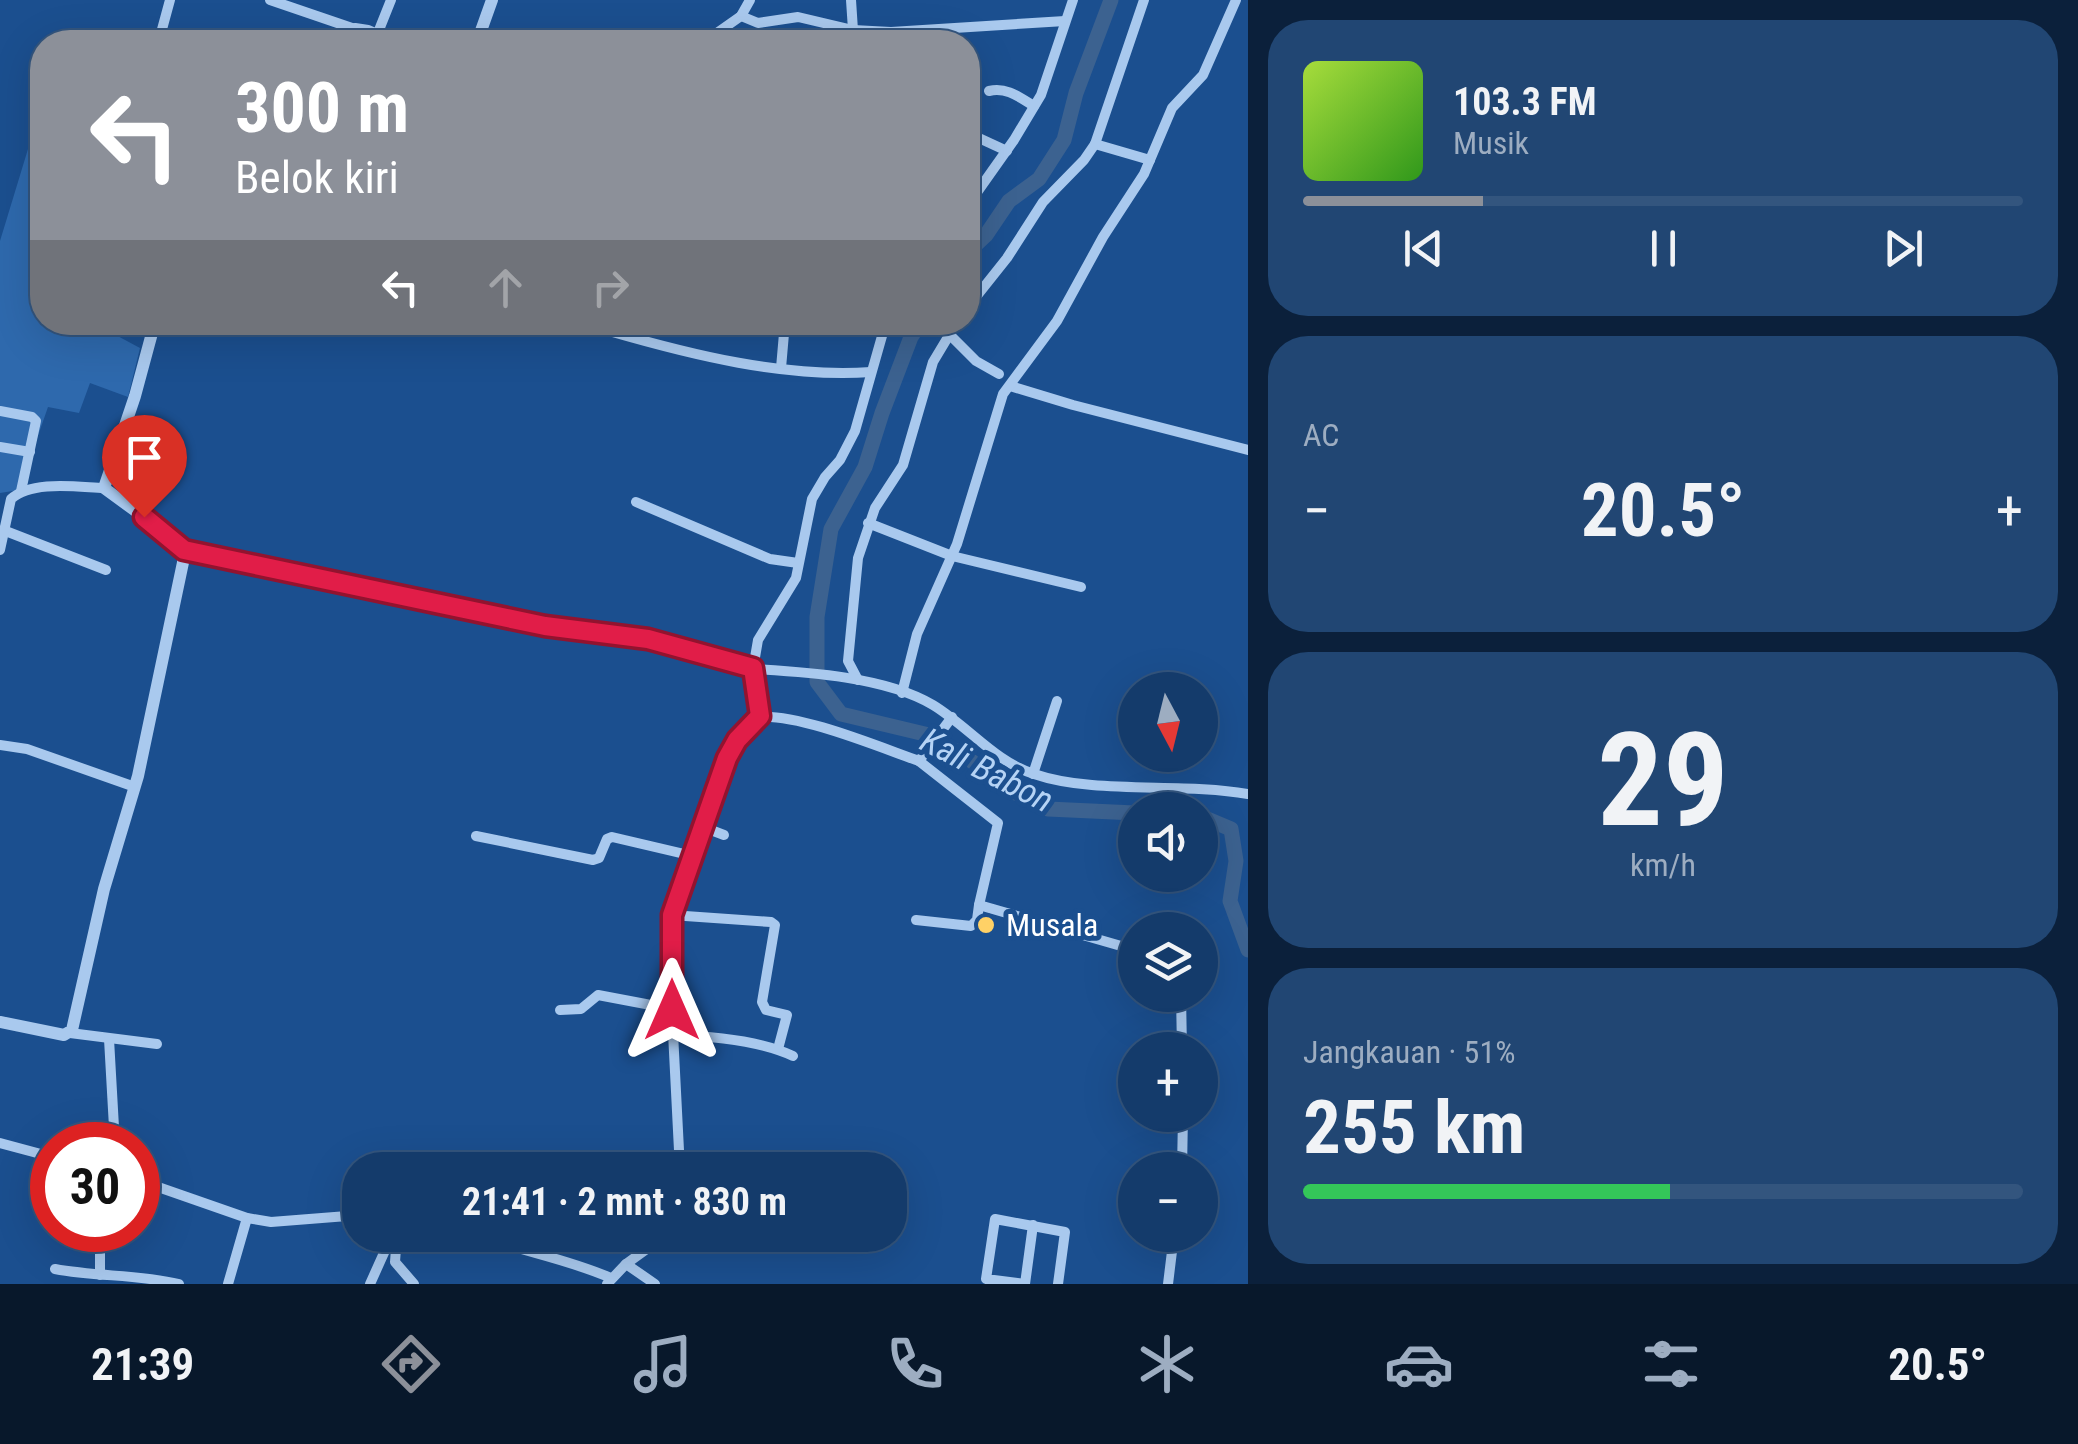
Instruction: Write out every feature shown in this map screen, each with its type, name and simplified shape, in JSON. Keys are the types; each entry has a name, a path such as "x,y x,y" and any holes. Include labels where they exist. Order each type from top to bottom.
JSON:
{"street":[{"path":"162,30 170,0"},
{"path":"270,0 361,30"},
{"path":"379,30 391,0"},
{"path":"481,30 492,0"},
{"path":"722,30 742,16 750,0"},
{"path":"742,16 758,23 798,16 852,30 851,0"},
{"path":"980,188 1041,96 1072,0"},
{"path":"980,292 1042,202 1095,144 1144,0"},
{"path":"902,693 917,634 968,515 996,412 1010,386 1058,321 1072,290 1128,202 1172,108 1203,75 1236,0"},
{"path":"959,30 1064,22"},
{"path":"989,91 1000,88 1034,106"},
{"path":"980,139 1007,151"},
{"path":"1095,144 1150,160"},
{"path":"104,488 151,335"},
{"path":"628,335 706,355 780,368 833,374 871,372"},
{"path":"780,368 784,335"},
{"path":"760,716 753,668 758,640 796,578 812,499 855,431 882,335"},
{"path":"858,681 848,661 848,639 858,558 874,508 903,465 933,362 948,335"},
{"path":"950,335 976,361 999,374"},
{"path":"1010,386 1248,450"},
{"path":"0,411 35,418 21,491"},
{"path":"0,447 30,452"},
{"path":"0,550 5,500 21,491 76,486 104,488 184,550 545,626 648,639 753,668 858,681 927,701 1007,764 1062,782 1219,789 1248,794"},
{"path":"636,502 770,559 798,563"},
{"path":"868,524 952,556 1080,587"},
{"path":"3,530 106,570"},
{"path":"70,1034 107,878 135,787 184,550"},
{"path":"1033,774 1057,701"},
{"path":"760,716 822,729 921,758 998,824 977,920 971,926 916,920"},
{"path":"679,1152 672,915 727,758 737,740 760,716"},
{"path":"921,758 950,720"},
{"path":"0,746 26,748 135,787"},
{"path":"703,828 724,835"},
{"path":"476,836 593,860 599,858 607,839 612,837 692,856"},
{"path":"980,905 1118,945"},
{"path":"672,915 775,925 762,997 766,1010 782,1011 788,1016 778,1049"},
{"path":"560,1010 581,1008 594,997 604,996 672,1010"},
{"path":"0,1022 46,1032 156,1044"},
{"path":"674,1035 778,1049 793,1056"},
{"path":"109,1040 114,1122"},
{"path":"0,1143 30,1151"},
{"path":"160,1188 247,1218 271,1222 342,1217"},
{"path":"228,1284 247,1218"},
{"path":"1033,1225 1025,1284 986,1279 995,1219 1033,1225 1065,1232 1058,1284"},
{"path":"100,1252 100,1275"},
{"path":"370,1284 386,1252"},
{"path":"395,1252 395,1262 414,1284"},
{"path":"537,1252 561,1257 609,1281 643,1252"},
{"path":"1168,1284 1172,1252"},
{"path":"626,1264 655,1284"},
{"path":"55,1269 74,1278 154,1278 179,1284"}],"shaded area":[{"path":"30,142 30,335 116,335 140,348 128,397 90,383 79,413 48,407 19,490 0,493 0,241"}],"waterway":[{"name":"Kali Babon","path":"980,241 1009,201 1039,179 1064,140 1076,93 1111,0"},
{"name":"Kali Babon","path":"912,335 865,467 831,529 817,617 817,682 841,714 929,735 969,759 1002,786 1048,809 1118,812"},
{"name":"Kali Babon","path":"1218,824 1231,829 1236,861 1230,901 1248,950"}],"place":[{"name":"Musala","path":"986,925"}],"route":[{"path":"144,517 184,550 545,626 648,639 753,668 760,716 737,740 727,758 672,915 672,1010"}]}
